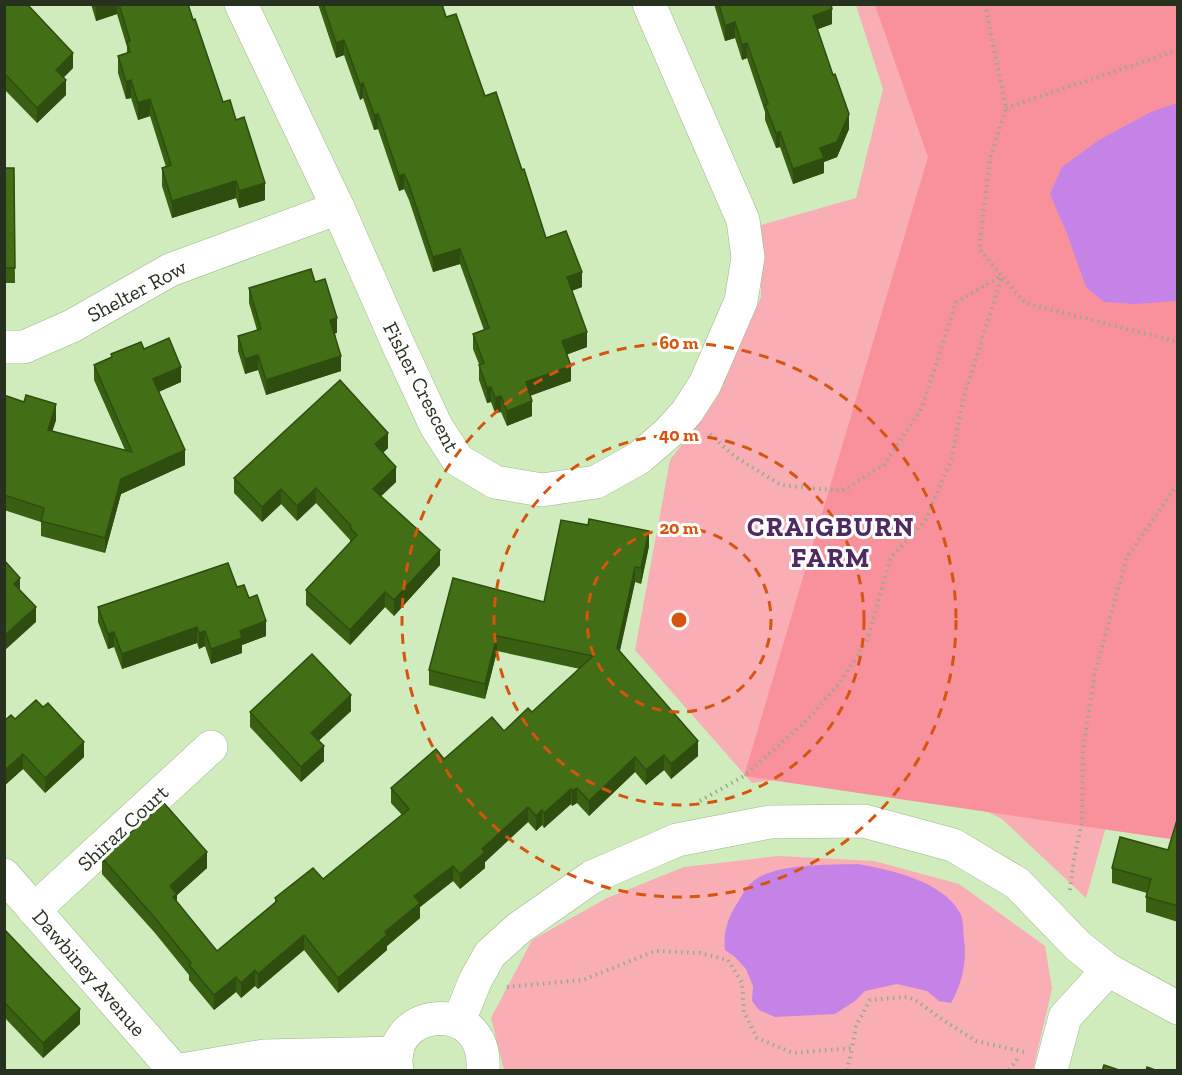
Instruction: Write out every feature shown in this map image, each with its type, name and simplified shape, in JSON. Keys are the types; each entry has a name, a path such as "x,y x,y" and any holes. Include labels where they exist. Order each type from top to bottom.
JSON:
{"street":[{"name":"Fisher Crescent","path":"241,4 339,208 436,426 458,460 495,482 542,490 596,482 639,459 668,433 687,412 705,384 741,301 748,257 742,220 649,4"},
{"name":"Shelter Row","path":"4,347 24,347 72,326 170,270 339,208"},
{"name":"Shiraz Court","path":"34,910 211,747"},
{"path":"459,1022 475,981 490,954 528,921 592,877 677,840 770,822 864,821 952,844 1017,883 1078,946 1108,970 1178,1008"},
{"name":"Dawbiney Avenue","path":"4,875 174,1071"},
{"path":"1053,1064 1065,1017 1108,970"},
{"path":"181,1071 264,1056 397,1062 401,1041 409,1030 420,1022 433,1018 446,1018 459,1022 471,1030 480,1042 484,1057 483,1071"}],"path":[{"path":"985,4 1006,108 990,159 979,249 1025,303 1178,342"},
{"path":"1006,108 1178,50"},
{"path":"687,412 734,456 781,485 842,491 884,465 922,408 956,302 1002,276"},
{"path":"677,840 693,805 744,776 804,723 840,683 867,640 891,557 925,521 952,458 963,400 1002,276"},
{"path":"1065,933 1074,859 1082,822 1083,750 1095,672 1127,557 1178,484"},
{"path":"475,981 496,988 583,980 655,951 700,953 728,960 742,983 744,1012 757,1038 793,1053 852,1048"},
{"path":"847,1071 856,1026 870,1000 905,997 914,999 976,1041 1022,1052 1053,1064"},
{"path":"1009,1071 1022,1052"}],"shaded area":[{"path":"856,5 1177,5 1112,805 1086,898 1002,819 938,787 849,770 752,783 635,650 670,460 715,401 761,297 761,225 856,198 883,89"},
{"path":"875,5 1177,5 1177,840 744,776 928,157"},
{"path":"1177,103 1177,301 1135,304 1104,302 1086,287 1050,194 1062,167 1099,140 1151,112"},
{"path":"778,856 874,861 959,884 1045,946 1052,989 1033,1070 504,1070 491,1018 532,940 607,898 684,867"},
{"path":"858,864 900,874 929,885 952,902 960,913 965,948 964,964 961,981 951,1003 939,1001 927,991 897,984 865,991 855,1001 835,1014 775,1017 759,1010 752,1001 753,986 746,969 725,950 725,937 731,913 745,890 760,876 786,868"}],"building":[{"path":"4,4 27,4 73,53 56,70 66,80 37,108 4,73"},
{"path":"119,4 188,4 223,102 230,100 236,120 244,117 265,183 239,191 236,181 172,201 162,168 171,165 150,99 138,103 131,80 126,82 118,56 130,52 127,42 130,41"},
{"path":"323,4 442,4 446,17 456,14 485,96 496,92 546,238 566,231 582,272 567,277 587,332 562,341 571,366 526,382 532,401 507,411 501,396 495,398 491,387 487,388 479,365 484,363 473,334 489,328 460,249 433,257 409,185 404,174 399,176 378,114 374,115 363,83 360,85 344,40 336,43"},
{"path":"719,4 831,4 832,9 813,16 849,114 837,142 820,148 824,158 793,169 780,132 776,133 765,105 768,104 747,43 742,45 735,22 725,26"},
{"path":"4,168 14,168 15,268 4,268"},
{"path":"311,269 315,282 325,279 337,318 330,320 341,356 266,380 258,355 245,359 238,336 261,329 249,288"},
{"path":"169,338 181,367 153,379 185,450 121,479 105,538 41,521 44,508 4,495 4,395 24,402 26,395 56,404 48,430 132,452 94,365 112,357 111,354 141,342 144,349"},
{"path":"340,380 388,433 375,444 396,467 373,489 440,550 394,600 385,592 350,630 306,590 357,535 350,528 351,526 316,488 297,506 281,489 262,507 234,478"},
{"path":"589,519 649,531 641,568 635,567 617,648 698,741 671,764 664,755 646,770 635,757 589,801 577,788 572,791 571,789 544,813 542,810 536,816 528,807 482,849 485,852 460,874 453,866 414,896 420,903 385,932 387,935 338,978 304,935 258,974 255,970 241,983 236,977 214,995 155,918 102,858 164,803 207,852 170,886 177,894 173,897 217,951 277,901 275,898 313,868 323,879 409,809 391,788 436,749 444,759 492,717 504,731 528,708 532,712 593,656 497,636 485,684 429,670 453,578 544,602 561,520 588,525"},
{"path":"4,560 20,578 14,584 36,607 4,636"},
{"path":"228,563 237,587 244,585 249,598 257,595 266,621 240,631 242,638 211,649 205,631 199,633 197,627 122,654 114,632 108,634 98,607"},
{"path":"312,654 351,695 311,733 324,746 301,767 250,712"},
{"path":"36,700 43,707 48,703 84,742 45,778 23,754 4,771 4,721 11,715 15,719"},
{"path":"1177,820 1178,906 1146,897 1151,879 1112,868 1120,837 1168,850"},
{"path":"4,929 80,1009 43,1043 4,1002"},
{"path":"1104,1065 1122,1071 1102,1071"},
{"path":"1147,1067 1158,1071 1146,1071"}],"district":[{"name":"CRAIGBURN FARM","path":"831,542"}]}
